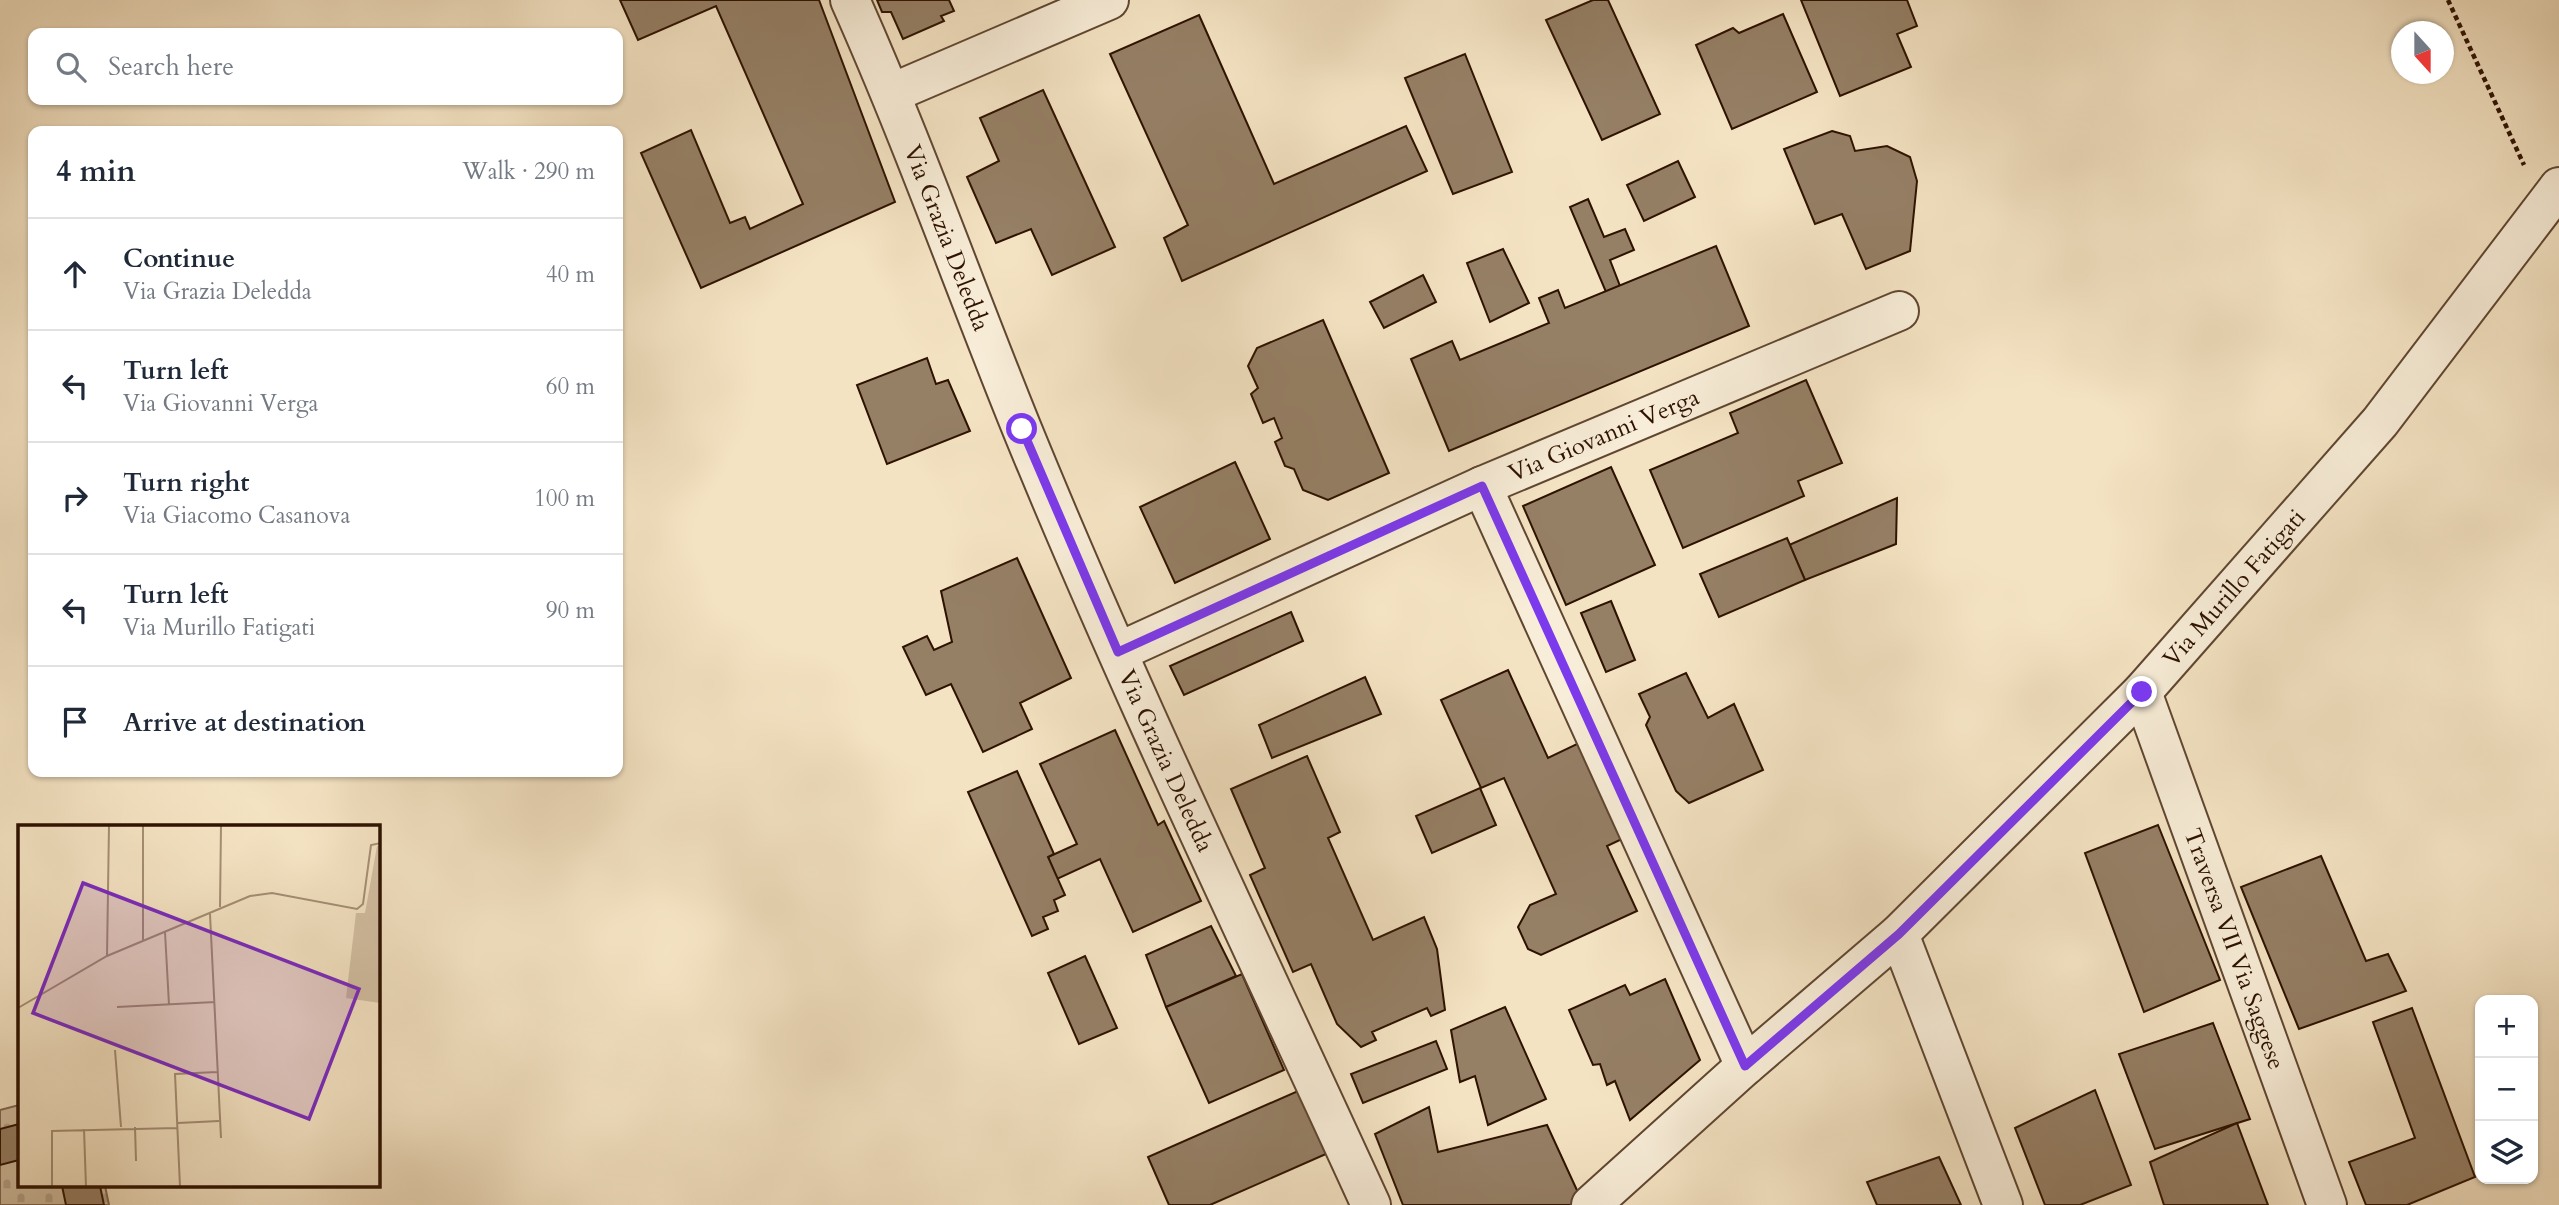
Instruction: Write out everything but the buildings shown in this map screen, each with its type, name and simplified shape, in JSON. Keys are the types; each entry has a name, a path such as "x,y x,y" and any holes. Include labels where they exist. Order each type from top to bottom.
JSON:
{"street":[{"name":"Via Grazia Deledda","path":"850,0 892,93 1022,429 1118,652 1371,1205"},
{"path":"892,93 1109,0"},
{"name":"Via Murillo Fatigati","path":"1591,1205 1745,1066 1899,934 2142,692 2380,422 2551,198"},
{"name":"Via Giovanni Verga","path":"1118,652 1482,486 1899,311"},
{"path":"1482,486 1745,1066"},
{"name":"Traversa VII Via Saggese","path":"2142,692 2327,1205"},
{"path":"1899,934 2003,1205"}],"path":[{"path":"2448,0 2551,198"}],"green space":[{"path":"18,1105 18,1188 105,1188 109,1205 0,1205 0,1110"}],"route":[{"path":"1022,429 1118,652 1482,486 1745,1066 1899,934 2142,692"}]}
